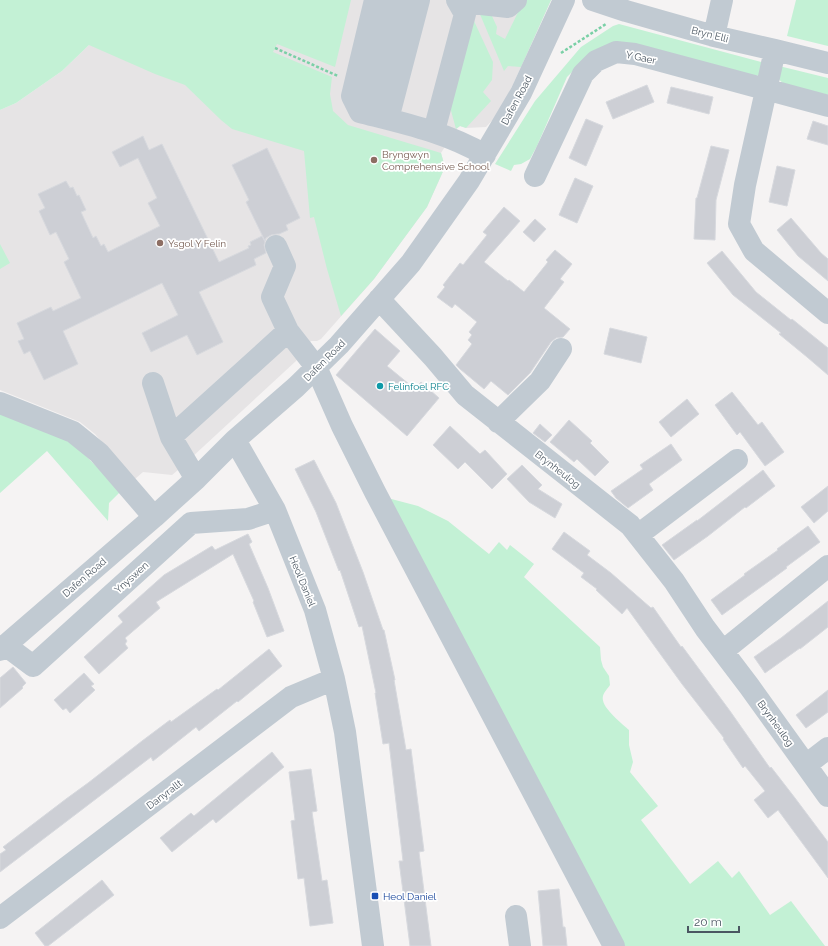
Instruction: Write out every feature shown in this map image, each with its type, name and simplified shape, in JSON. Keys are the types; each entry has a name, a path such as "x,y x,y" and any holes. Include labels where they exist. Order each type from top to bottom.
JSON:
{"street":[{"path":"375,0 352,96 360,112 434,132 472,148 484,155"},
{"path":"379,117 397,0"},
{"path":"379,117 419,0"},
{"path":"459,3 508,7 516,0"},
{"name":"Dafen Road","path":"3,648 154,517 196,479 235,440 296,387 339,345 411,263 469,181 521,93 564,0"},
{"name":"Bryn Elli","path":"593,0 714,36 828,63"},
{"path":"714,36 722,0"},
{"path":"434,132 465,14 459,3"},
{"path":"775,50 745,185 739,224 754,251 828,313"},
{"name":"Y Gaer","path":"535,176 583,74 596,61 616,52 635,54 828,106"},
{"path":"276,246 284,266 272,297 288,332 316,367 342,426 375,492 614,946"},
{"name":"Brynheulog","path":"379,299 433,357 465,395 630,524 674,581 705,628 754,692 828,796"},
{"path":"171,437 288,332"},
{"path":"498,422 540,381 561,349"},
{"path":"153,383 171,437 196,479"},
{"path":"0,403 73,432 99,454 154,517"},
{"name":"Heol Daniel","path":"235,440 275,510 315,610 334,679 345,732 373,946"},
{"path":"638,535 737,460"},
{"name":"Ynyswen","path":"3,648 33,666 191,523 248,519 275,510"},
{"path":"723,651 828,566"},
{"name":"Danyrallt","path":"0,918 292,697 334,679"},
{"path":"806,765 828,748"},
{"path":"516,916 520,946"}],"path":[{"path":"556,58 562,52 626,11"},
{"path":"275,48 338,76"}],"shaded area":[{"name":"Ysgol Y Felin","path":"0,0 551,0 500,112 486,127 466,128 460,126 456,129 441,153 445,167 427,207 374,279 321,339 311,341 296,361 178,470 172,475 143,472 135,479 95,434 80,422 0,390 0,110 16,103 62,71 89,45"}],"green space":[{"name":"Bryngwyn Comprehensive School","path":"0,0 351,0 335,67 277,44 273,52 332,77 330,94 333,111 348,125 441,153 445,167 427,207 374,279 341,316 314,217 310,218 304,151 232,129 185,85 155,74 89,45 62,71 16,103 0,110"},
{"path":"524,0 551,0 521,67 508,66 504,71 479,12 491,14 497,27 496,34 505,39"},
{"path":"796,0 828,0 828,46 787,36"},
{"path":"474,21 493,62 492,80 483,92 491,101 466,128 460,126 456,129 450,107"},
{"path":"619,24 765,63 761,73 757,76 634,46 576,68 567,77 530,159 521,164 514,165 511,171 495,164 535,101 581,47 613,26"},
{"path":"779,66 828,78 828,95 784,84 778,76"},
{"path":"0,244 10,263 0,269"},
{"path":"0,410 66,436 121,491 109,503 108,521 47,451 0,493"},
{"path":"380,496 418,506 448,521 489,554 499,542 507,550 510,545 534,564 524,577 600,647 601,660 603,667 609,676 610,685 603,696 603,700 608,710 629,730 629,745 633,762 630,772 658,806 641,820 690,884 718,861 732,878 739,871 770,915 791,901 825,946 619,946"}],"building":[{"path":"647,85 654,102 613,119 606,102"},
{"path":"671,87 713,97 709,114 667,103"},
{"path":"586,119 603,126 586,166 569,158"},
{"path":"813,121 828,126 828,145 807,139"},
{"path":"143,136 149,150 162,144 219,262 249,248 248,246 251,245 250,242 262,236 265,242 264,245 266,253 254,259 256,265 199,292 223,342 197,355 187,335 151,352 142,333 178,315 162,283 63,331 78,364 44,380 30,351 24,354 18,341 24,339 17,323 51,307 53,311 81,298 64,262 69,259 56,232 50,235 39,211 45,208 38,194 66,181 70,188 73,187 77,196 79,195 86,210 81,212 93,238 96,236 101,246 104,244 108,252 160,226 148,203 157,198 138,158 120,167 112,152"},
{"path":"711,146 729,150 716,200 715,240 694,239 696,198"},
{"path":"267,148 300,218 286,225 288,230 279,234 271,235 266,238 265,241 246,202 249,200 232,165"},
{"path":"777,166 795,170 787,206 769,202"},
{"path":"575,178 593,186 577,223 559,215"},
{"path":"504,207 520,221 484,262 524,292 548,262 546,260 555,250 572,264 560,279 564,282 544,308 570,329 563,337 556,338 551,342 530,373 508,395 491,381 484,389 456,365 472,344 468,340 472,335 469,332 477,322 455,304 452,308 437,297 445,287 443,285 460,263 463,265 487,235 483,232"},
{"path":"791,218 828,259 828,281 798,256 777,230"},
{"path":"535,219 546,229 534,242 523,232"},
{"path":"722,251 756,292 828,348 828,375 779,334 781,333 733,295 707,263"},
{"path":"610,328 647,337 641,363 604,354"},
{"name":"Felinfoel RFC","path":"375,329 400,351 387,366 415,389 421,382 439,398 407,436 336,375"},
{"path":"732,392 758,425 762,422 784,452 765,466 740,432 737,435 715,405"},
{"path":"687,399 699,414 671,437 659,422"},
{"path":"569,420 592,441 590,443 609,462 595,476 577,459 574,462 550,442"},
{"path":"540,424 552,435 545,442 533,433"},
{"path":"450,426 480,454 485,450 507,474 492,489 465,462 458,469 433,445"},
{"path":"671,444 682,460 649,484 653,490 628,508 616,498 611,491 643,469 640,465"},
{"path":"314,460 336,503 384,630 395,680 406,750 411,749 424,851 419,852 431,946 410,946 399,861 403,861 389,743 383,744 376,693 362,626 359,627 340,570 339,571 316,512 295,469"},
{"path":"522,465 542,485 538,489 562,504 555,518 529,502 507,479"},
{"path":"763,470 775,486 674,560 662,545 697,521"},
{"path":"828,486 828,511 814,523 801,507"},
{"path":"808,526 820,542 722,615 711,600"},
{"path":"564,532 590,551 587,555 611,573 651,608 653,607 770,768 771,767 828,842 828,878 778,810 768,818 754,800 765,791 745,766 743,768 723,739 724,738 682,684 627,608 622,614 596,590 597,589 581,577 584,573 552,549"},
{"path":"248,534 252,542 249,544 268,588 284,631 267,637 253,602 254,601 233,554 156,602 160,608 125,638 127,641 125,644 128,648 99,674 84,657 123,622 118,616 164,575 212,546 215,550"},
{"path":"828,601 828,627 800,649 765,673 754,657"},
{"path":"269,649 282,666 238,702 237,701 199,731 196,727 153,761 151,757 0,872 0,854 6,850 3,847 170,720 171,722 217,689 218,690"},
{"path":"13,667 26,683 22,687 23,688 0,708 0,678"},
{"path":"84,673 94,684 91,686 95,690 70,713 66,708 63,710 54,700"},
{"path":"828,690 828,712 806,728 796,715"},
{"path":"272,752 284,767 216,823 213,819 172,852 160,838 191,813 194,816"},
{"path":"311,769 317,811 312,812 322,881 327,880 333,923 310,926 304,878 298,879 291,821 295,820 289,772"},
{"path":"102,880 114,895 48,946 45,946 35,933"},
{"path":"559,889 563,927 565,927 567,946 543,946 538,891"}],"place":[{"name":"Bryngwyn Comprehensive School","path":"374,160"},
{"name":"Ysgol Y Felin","path":"160,243"},
{"name":"Felinfoel RFC","path":"380,386"},
{"name":"Heol Daniel","path":"375,896"}]}
